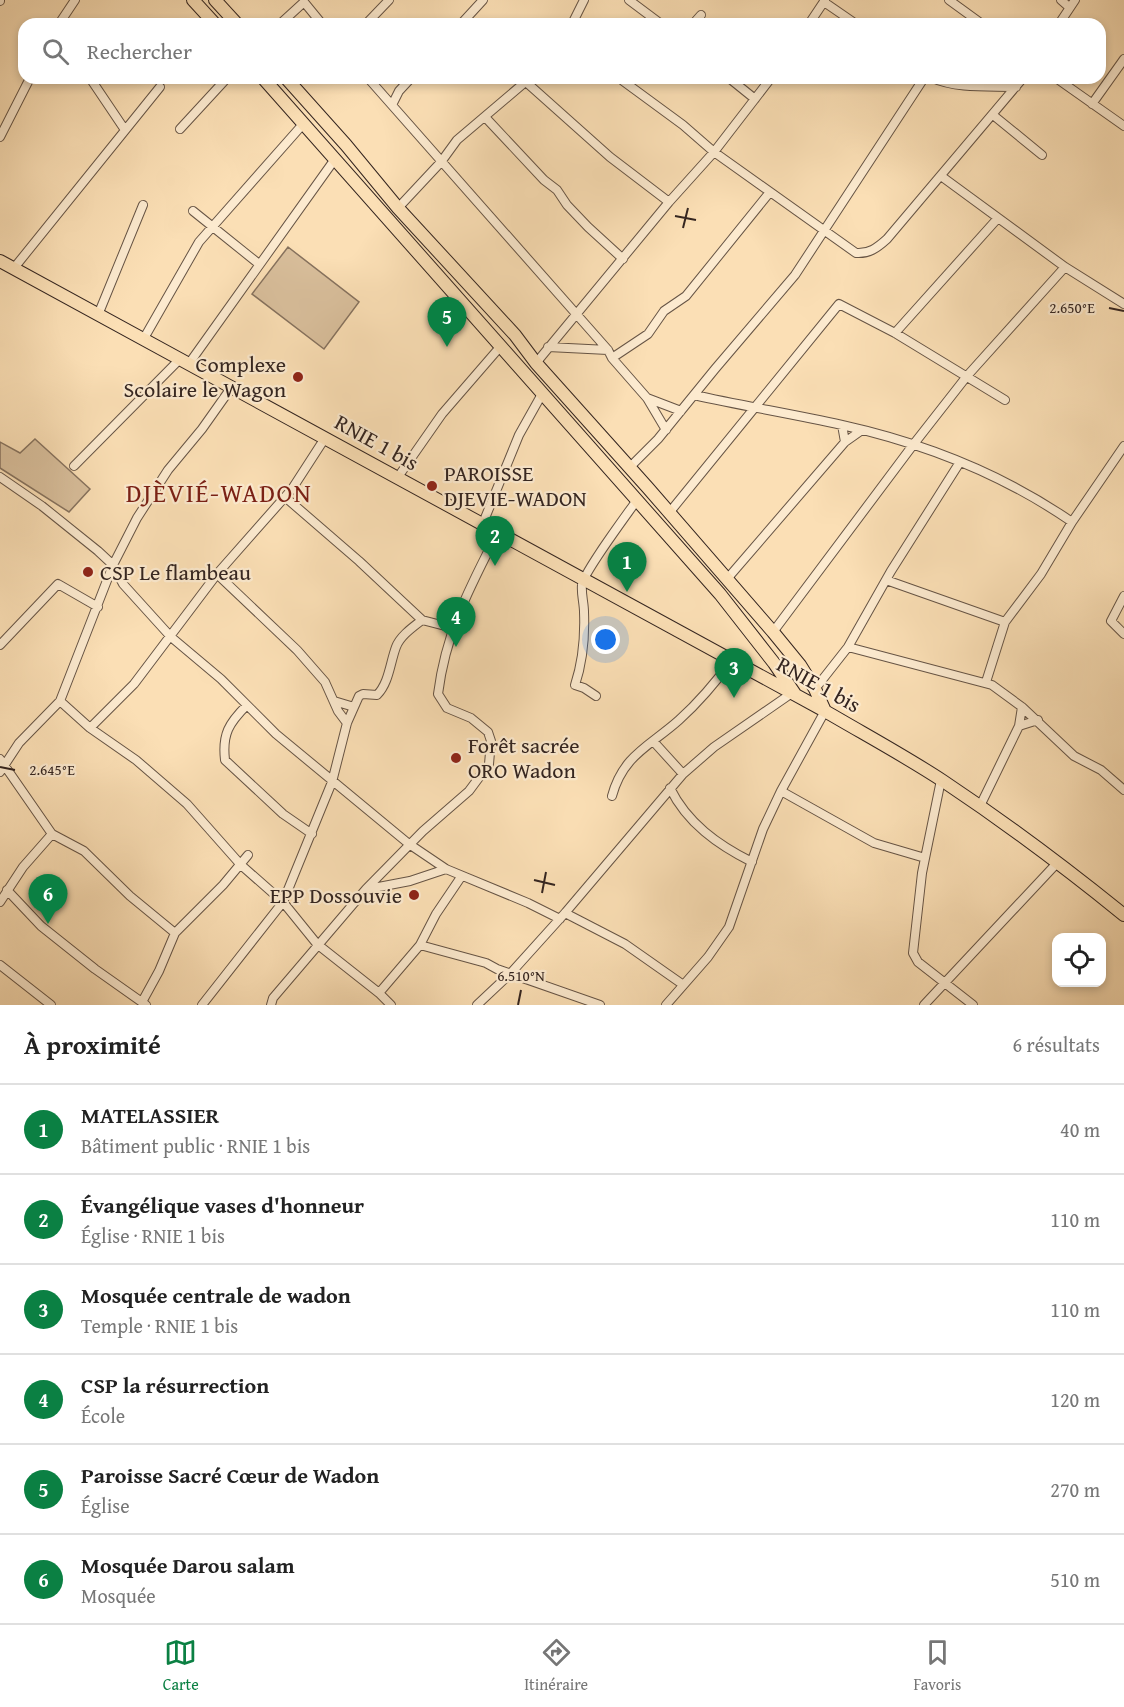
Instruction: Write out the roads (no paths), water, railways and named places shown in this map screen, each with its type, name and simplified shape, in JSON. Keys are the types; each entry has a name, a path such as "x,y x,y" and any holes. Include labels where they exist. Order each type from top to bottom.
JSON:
{"main road":[{"path":"193,0 210,18"},
{"path":"215,0 232,18"},
{"path":"268,84 720,594 774,663 794,694"},
{"path":"291,84 398,208 515,335 536,363 774,632 800,665 825,711"},
{"name":"RNIE 1 bis","path":"0,261 825,711 980,806 1058,862 1124,915"}],"street":[{"path":"63,18 75,0"},
{"path":"372,18 389,0"},
{"path":"466,18 483,0"},
{"path":"575,18 584,0"},
{"path":"629,0 653,18"},
{"path":"949,0 974,18"},
{"path":"1062,0 1069,7"},
{"path":"1063,18 1075,0"},
{"path":"287,18 305,1 318,18"},
{"path":"813,18 825,1 848,18"},
{"path":"698,18 701,15"},
{"path":"1092,104 1124,59"},
{"path":"0,137 27,84"},
{"path":"94,84 125,130"},
{"path":"180,129 221,84"},
{"path":"373,84 608,350 612,358 647,398 666,430"},
{"path":"392,105 405,84"},
{"path":"398,208 441,162 457,140 523,84"},
{"path":"532,84 610,157 669,202"},
{"path":"627,84 683,125 714,152 856,253 869,252 887,239 1018,84"},
{"path":"736,84 755,99"},
{"path":"536,363 669,202 714,152 766,84"},
{"path":"629,468 666,430 795,276 920,84"},
{"path":"955,84 1016,87"},
{"path":"1064,84 1124,126"},
{"path":"14,268 160,87"},
{"path":"383,95 399,91"},
{"path":"993,115 1042,155"},
{"path":"485,117 544,180 557,190 567,205 588,227 622,259"},
{"path":"143,340 199,242 304,123"},
{"path":"74,466 184,363 335,159"},
{"path":"941,176 1065,267 1124,304"},
{"path":"612,358 648,334 664,311 686,296 770,192"},
{"path":"98,315 143,205"},
{"path":"193,210 259,264"},
{"path":"895,333 998,218"},
{"path":"774,632 913,445 968,376 1065,267"},
{"path":"669,513 839,304 895,333 1005,400"},
{"path":"548,346 608,350"},
{"path":"398,477 442,414 500,347"},
{"path":"0,772 2,761 60,701 113,565 137,518 168,470 202,429 231,388"},
{"path":"483,523 519,435 542,394"},
{"path":"694,395 753,409 842,425 913,445 960,462 1024,491 1072,522"},
{"path":"647,398 681,411"},
{"path":"842,425 845,442"},
{"path":"727,579 845,442 862,430"},
{"path":"90,728 134,684 217,574 285,497 325,438"},
{"path":"986,682 1005,622 1041,574 1072,522 1124,446"},
{"path":"815,689 848,647 886,580 960,462"},
{"path":"0,477 88,542 113,565 123,584 171,637 221,680 276,734 409,844 461,877 563,916 642,955 682,984"},
{"path":"285,497 359,561 422,620 453,628"},
{"path":"596,696 574,685 580,669 583,650 582,584 637,500"},
{"path":"271,1003 317,944 366,889 409,844 469,791 489,764 491,741 488,732 471,718 447,708 438,694 447,643 458,612 498,532"},
{"path":"217,574 297,650 325,682 338,711 347,723"},
{"path":"886,580 1005,622"},
{"path":"0,645 58,584 98,608"},
{"path":"1124,596 1111,621 1124,634"},
{"path":"202,1005 283,902 332,782 347,723 359,696 379,694 397,645 422,620"},
{"path":"848,647 986,682 999,688 1038,720 1074,756 1108,775 1124,790"},
{"path":"612,796 624,767 638,752 693,707 732,660"},
{"path":"477,1005 510,974 563,916 683,774 714,747 794,694"},
{"path":"60,701 90,728 136,760 187,804 241,865 283,902 317,944 391,1005"},
{"path":"334,701 354,707"},
{"path":"247,705 233,719 226,732 223,746 225,760 283,814 312,834"},
{"path":"980,806 1019,726 1022,706"},
{"path":"666,1005 708,957 729,927 763,828 825,711"},
{"path":"1019,726 1038,720"},
{"path":"653,741 683,774"},
{"path":"2,761 52,834 84,851 129,896 175,933"},
{"path":"941,780 925,858 913,953 918,962 973,1005"},
{"path":"670,788 682,807 707,834 752,862"},
{"path":"781,791 874,843 925,858"},
{"path":"0,902 23,867 52,834"},
{"path":"7,890 41,926 144,1004 175,933 248,855"},
{"path":"924,1005 1058,862"},
{"path":"366,889 410,881 446,869"},
{"path":"379,993 420,945 436,914 461,877"},
{"path":"420,945 486,963 510,974 600,1005"},
{"path":"0,966 51,1005"}],"place":[{"name":"Paroisse Sacré Cœur de Wadon","path":"447,347"},
{"name":"Complexe Scolaire le Wagon","path":"298,377"},
{"name":"PAROISSE DJEVIE-WADON","path":"432,486"},
{"name":"Évangélique vases d'honneur","path":"495,566"},
{"name":"CSP Le flambeau","path":"88,572"},
{"name":"MATELASSIER","path":"627,592"},
{"name":"CSP la résurrection","path":"456,647"},
{"name":"Mosquée centrale de wadon","path":"734,698"},
{"name":"Forêt sacrée ORO Wadon","path":"456,758"},
{"name":"EPP Dossouvie","path":"414,895"},
{"name":"Mosquée Darou salam","path":"48,924"}],"district":[{"name":"DJÈVIÉ-WADON","path":"219,493"}]}
